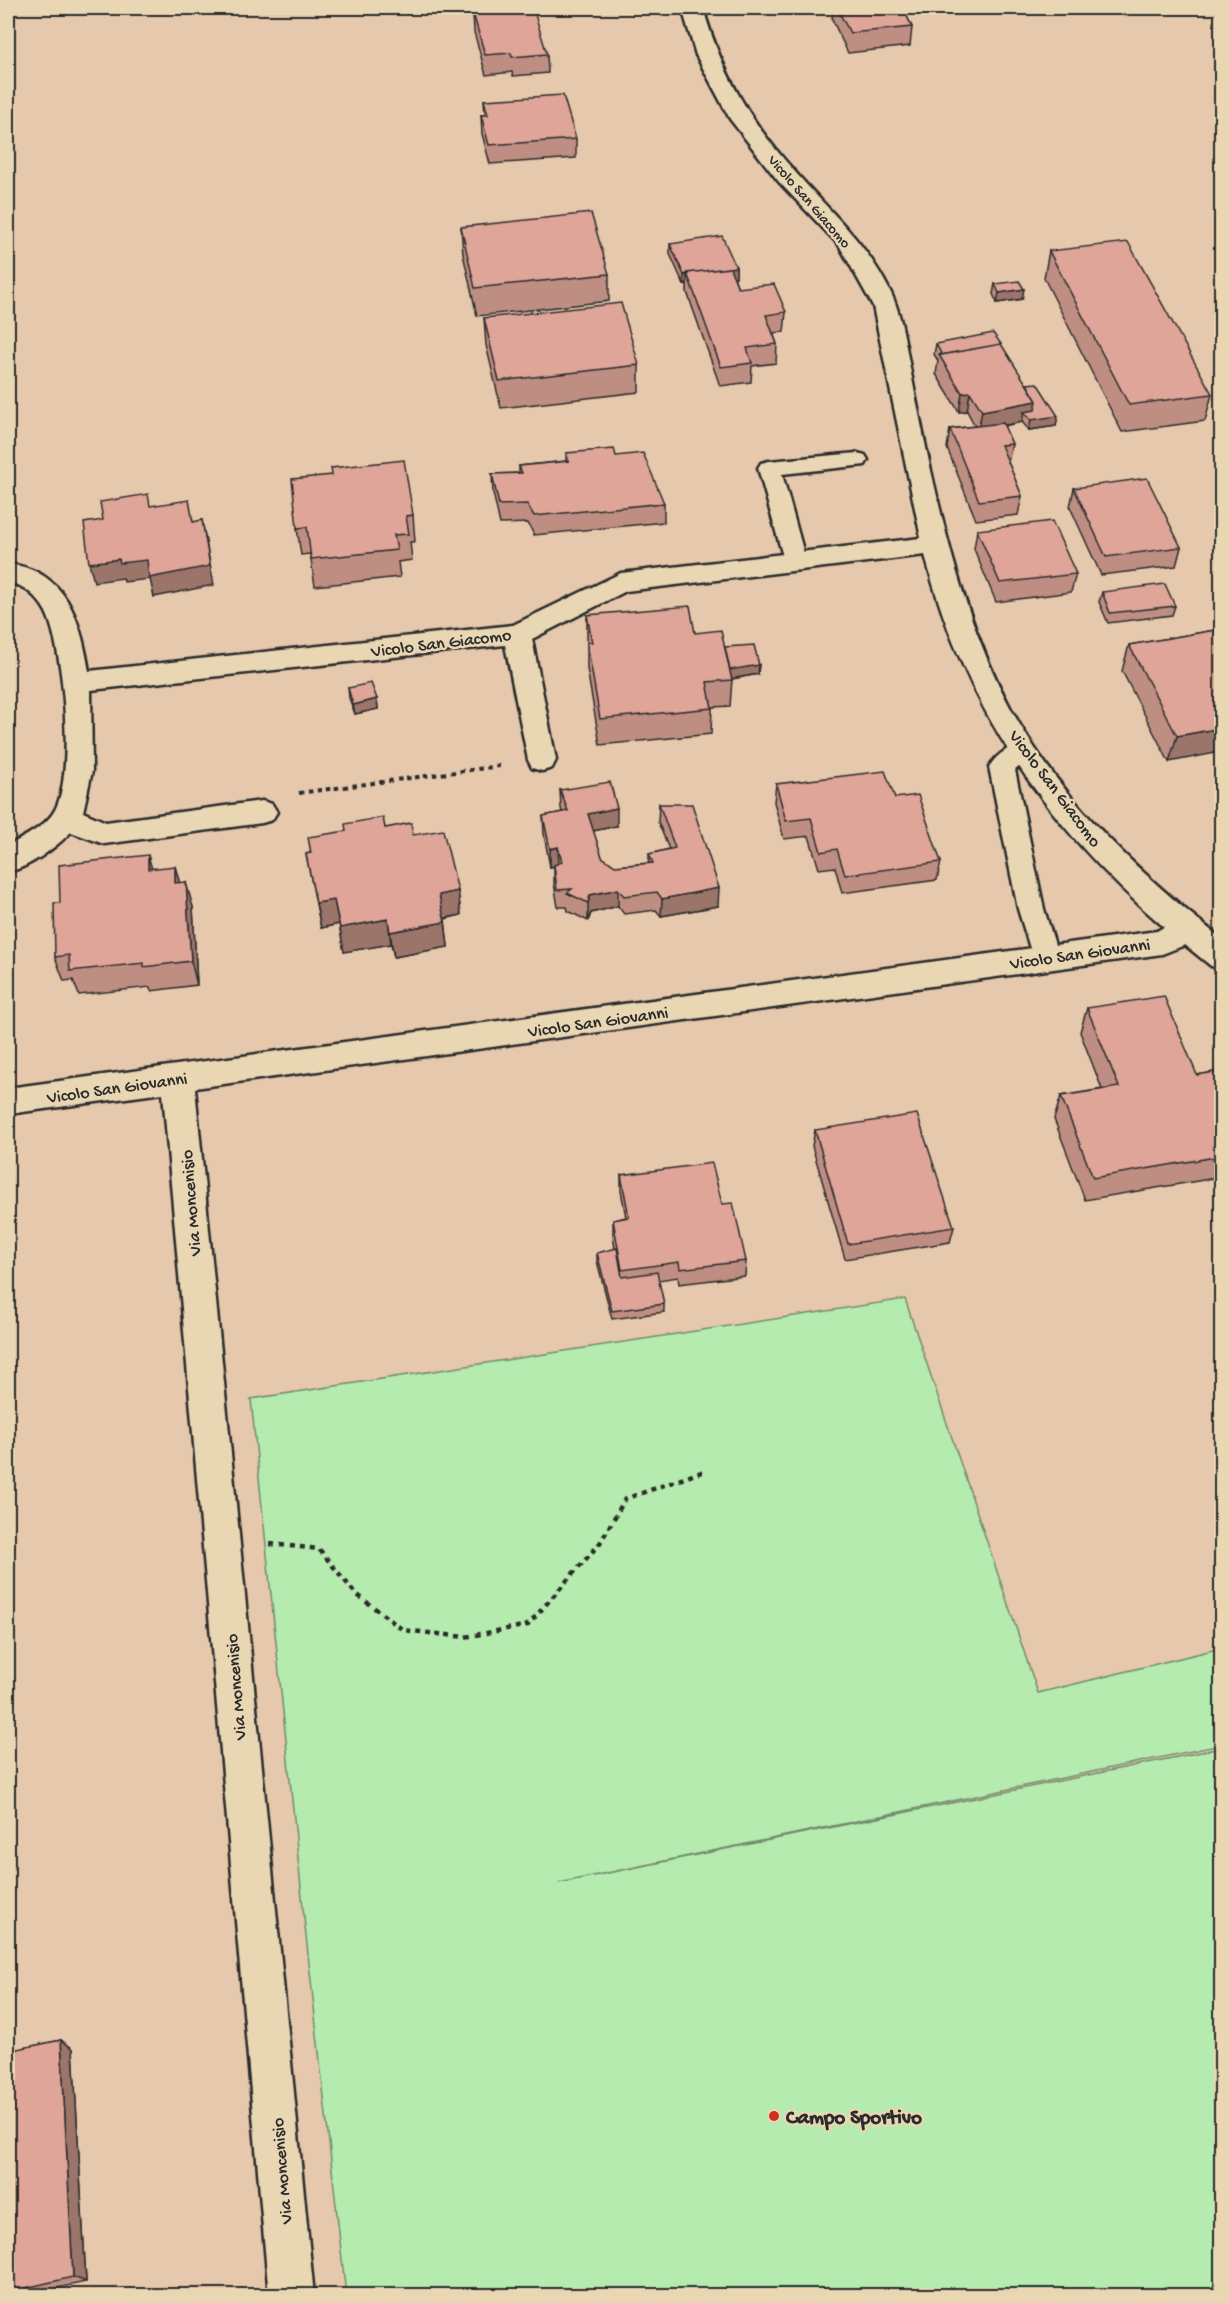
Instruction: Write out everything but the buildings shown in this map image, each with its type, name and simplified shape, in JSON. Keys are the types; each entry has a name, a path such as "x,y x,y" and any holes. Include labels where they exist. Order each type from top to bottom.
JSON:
{"street":[{"name":"Vicolo San Giacomo","path":"693,8 698,33 712,69 751,133 787,177 847,240 872,279 885,306 935,545 967,643 998,709 1023,751 1073,816 1111,860 1187,930 1221,957"},
{"name":"Vicolo San Giacomo","path":"77,682 517,634 553,619 585,598 621,582 935,545"},
{"path":"8,573 30,578 53,601 69,630 77,682 76,793 66,817 56,828 8,861"},
{"path":"517,634 542,760"},
{"path":"66,817 104,833 262,812"},
{"name":"Vicolo San Giovanni","path":"8,1101 1162,942 1187,930"},
{"name":"Via Moncenisio","path":"178,1079 292,2295"}],"lane":[{"path":"794,561 769,468 857,460"},
{"path":"1023,751 1002,767 1031,909 1046,958"}],"path":[{"path":"1221,297 1216,300 1213,315 1221,355"},
{"path":"262,812 261,798 542,760"},
{"path":"222,1552 265,1544 319,1549 355,1593 403,1630 465,1637 528,1625 600,1543 625,1499 707,1470"}],"green space":[{"path":"905,1299 1038,1693 1221,1648 1221,1745 559,1883 1221,1748 1221,2295 346,2295 306,1936 251,1399"}],"place":[{"name":"Campo Sportivo","path":"774,2116"}]}
